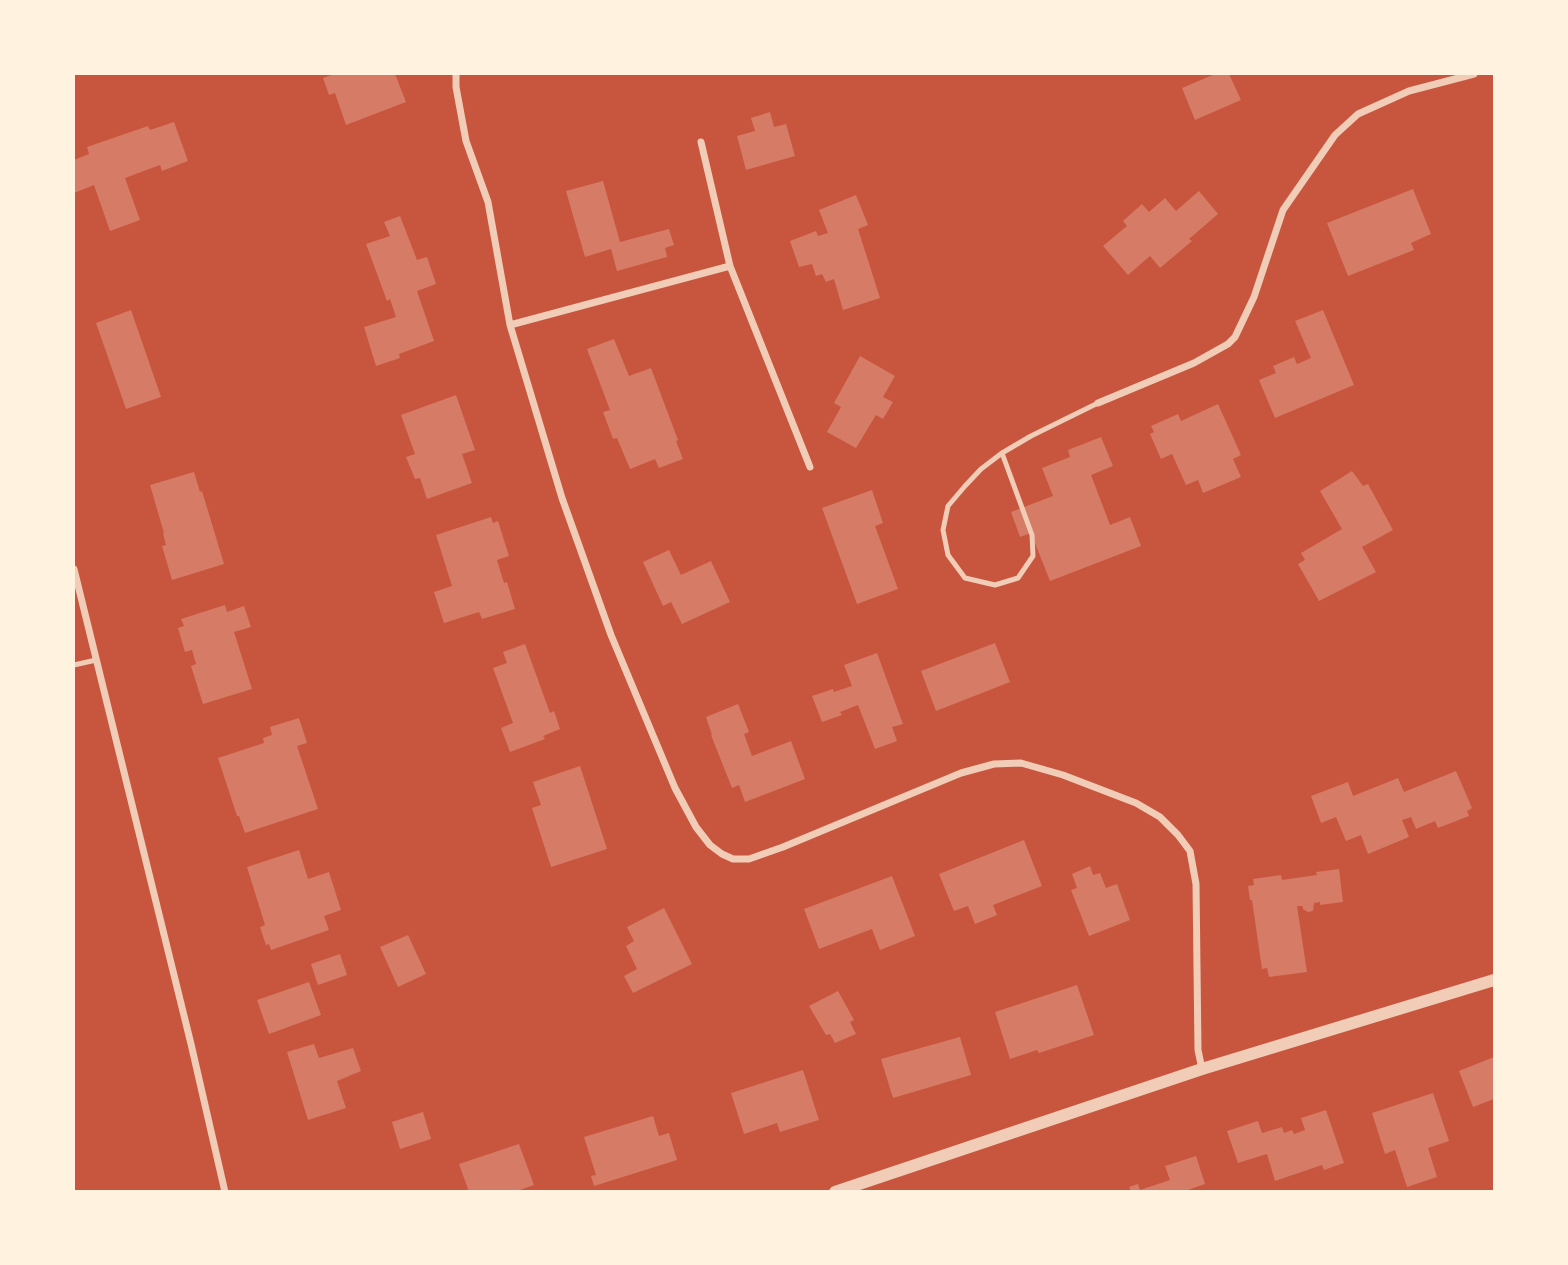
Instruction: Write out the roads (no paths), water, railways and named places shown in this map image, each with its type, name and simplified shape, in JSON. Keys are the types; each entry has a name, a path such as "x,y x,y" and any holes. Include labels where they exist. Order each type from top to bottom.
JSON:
{"street":[{"path":"456,74 466,141 488,202 510,325 562,498 611,635 675,788 696,827 710,845 722,854 733,859 749,859 961,773 995,764 1021,764 1063,775 1136,803 1160,817 1190,851 1196,884 1198,1050 1202,1069"},
{"path":"1098,403 1194,363 1228,344 1235,337 1254,297 1283,210 1335,135 1358,114 1409,91 1474,74"},
{"path":"701,142 730,266 810,467"},
{"path":"510,325 730,266"},
{"path":"74,569 225,1192"},
{"path":"835,1192 1202,1069 1494,980"}],"lane":[{"path":"1002,453 1032,535 1033,556 1018,578 995,585 965,578 948,555 943,530 948,506 981,469 1002,453 1098,403"},
{"path":"74,665 96,660"}]}
